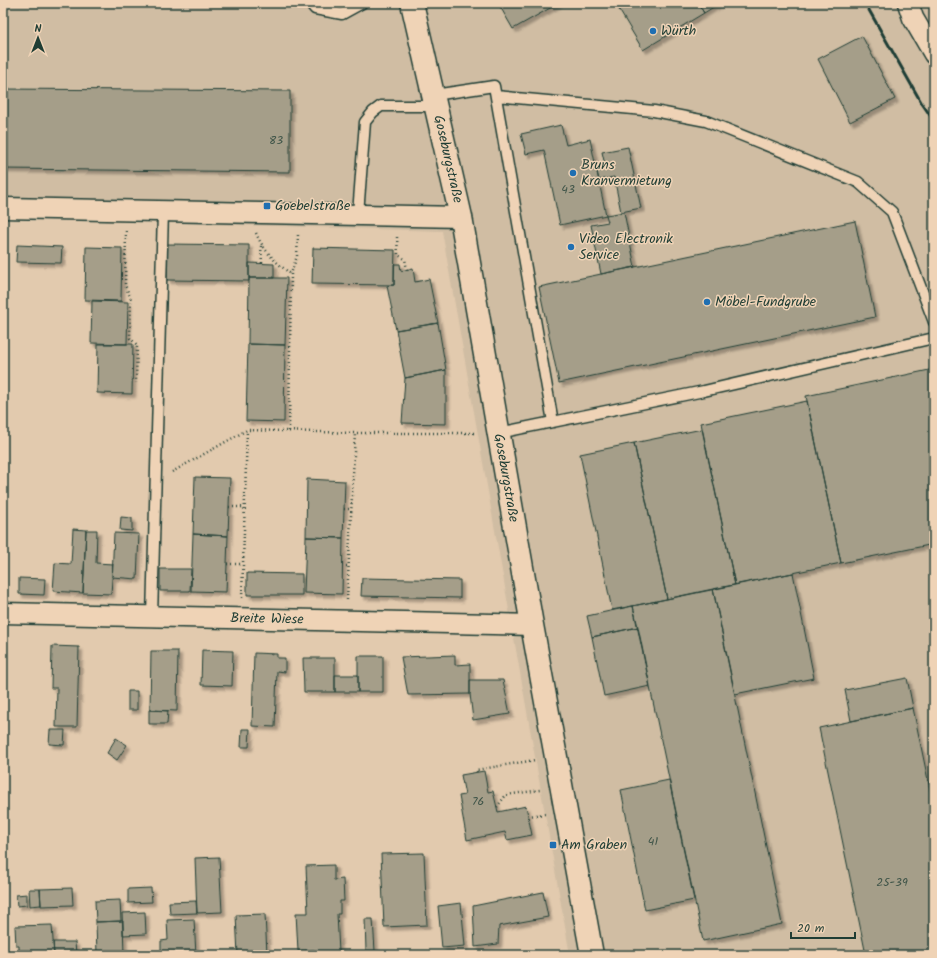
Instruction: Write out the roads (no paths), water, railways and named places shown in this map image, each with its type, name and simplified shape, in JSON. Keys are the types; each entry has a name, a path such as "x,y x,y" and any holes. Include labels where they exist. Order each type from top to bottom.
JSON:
{"street":[{"name":"Goseburgstraße","path":"412,3 461,216 532,625 592,955"},
{"path":"908,3 913,18 934,54"},
{"path":"3,208 461,216"},
{"name":"Breite Wiese","path":"3,613 532,625"}],"lane":[{"path":"310,3 315,9 342,14 362,3"},
{"path":"358,214 365,122 373,112 381,106 435,100 494,86 553,422"},
{"path":"496,96 654,111 706,121 858,182 892,212 934,322"},
{"path":"152,617 162,211"},
{"path":"499,433 704,391 934,338"}],"railway":[{"path":"865,3 921,102 934,121"}],"place":[{"name":"Würth","path":"653,31"},
{"name":"Bruns Kranvermietung","path":"573,173"},
{"name":"Goebelstraße","path":"267,206"},
{"name":"Video Electronik Service","path":"571,247"},
{"name":"Möbel-Fundgrube","path":"707,302"},
{"name":"Am Graben","path":"553,845"}]}
